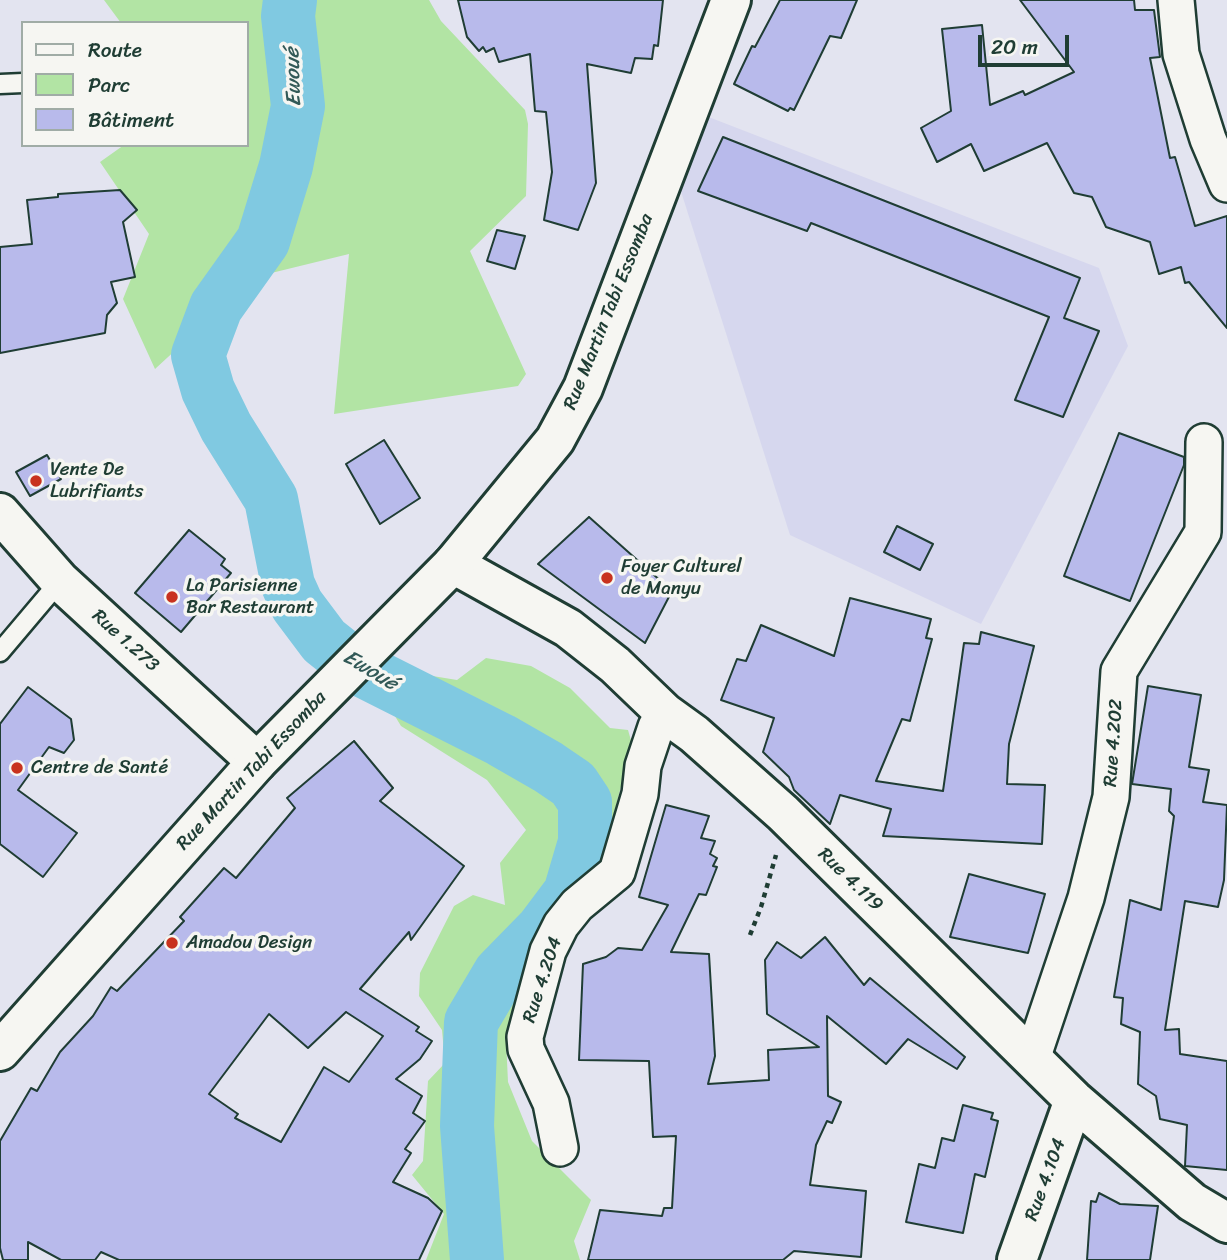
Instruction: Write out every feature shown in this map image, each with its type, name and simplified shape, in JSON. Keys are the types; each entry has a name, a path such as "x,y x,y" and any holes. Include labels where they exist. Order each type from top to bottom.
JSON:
{"main road":[{"name":"Rue Martin Tabi Essomba","path":"0,1051 257,762 453,564 555,440 583,388 731,0"},
{"name":"Rue 1.273","path":"0,513 60,581 257,762"},
{"name":"Rue 4.119","path":"453,564 568,628 615,665 665,713 694,734 783,813 1033,1056 1074,1100 1192,1202 1227,1223"},
{"name":"Rue 4.104","path":"1017,1260 1074,1100"}],"street":[{"path":"1176,0 1181,54 1208,139 1227,184"},
{"name":"Rue 4.202","path":"1033,1056 1086,898 1111,796 1119,671 1203,532 1204,442"},
{"name":"Rue 4.204","path":"561,1148 551,1103 526,1049 525,1037 548,951 561,925 577,905 617,872 640,794 642,766 656,727 665,713"}],"lane":[{"path":"0,84 21,83"},
{"path":"0,652 60,581"}],"path":[{"path":"750,935 774,866 783,813"}],"shaded area":[{"path":"706,116 1099,268 1128,346 981,624 790,535 678,182"}],"green space":[{"path":"104,0 429,0 441,21 525,110 528,124 526,196 470,251 526,374 518,386 334,414 349,254 255,277 155,369 123,299 149,234 100,162 121,147 248,147 248,21 120,21"},
{"path":"486,658 531,666 570,688 610,728 628,730 632,744 605,848 538,951 506,1040 508,1082 532,1141 591,1200 574,1241 580,1260 426,1260 444,1214 412,1175 423,1161 428,1081 445,1063 442,1030 419,996 420,973 454,906 473,895 505,905 500,863 526,830 487,780 401,726 379,690 402,671 457,680"}],"building":[{"path":"458,0 663,0 658,46 654,45 652,59 635,58 631,73 587,64 596,183 578,230 544,220 552,172 546,112 535,111 530,54 499,62 494,48 486,52 483,47 479,51 467,37"},
{"path":"780,0 857,0 841,38 830,36 794,110 790,108 788,111 734,84 752,46 755,47"},
{"path":"1020,0 1134,0 1135,10 1154,10 1160,57 1150,58 1170,158 1175,157 1195,226 1227,216 1227,328 1189,282 1185,283 1181,267 1159,274 1150,242 1106,227 1092,197 1074,193 1047,143 984,171 971,144 937,162 921,128 951,111 942,29 982,25 990,105 1023,91 1025,95 1074,72"},
{"path":"723,137 1080,278 1064,318 1099,331 1063,417 1015,400 1049,317 811,223 807,231 698,191"},
{"path":"120,190 137,210 123,222 135,277 111,282 117,303 107,315 105,333 0,353 0,247 32,244 27,200 58,197 58,194"},
{"path":"497,230 525,236 515,269 487,261"},
{"path":"1119,433 1184,457 1184,465 1130,601 1064,576"},
{"path":"384,440 420,498 380,524 346,464"},
{"path":"47,455 61,479 30,496 16,472"},
{"name":"Foyer Culturel de Manyu","path":"589,517 672,591 645,643 538,564"},
{"path":"897,526 933,544 920,570 884,552"},
{"path":"189,530 225,559 221,565 231,573 181,632 135,593"},
{"path":"850,598 931,619 926,638 932,639 910,721 902,719 876,781 943,791 964,643 979,644 981,632 1034,646 1009,744 1007,784 1045,785 1042,844 883,836 891,809 840,795 830,824 794,790 789,777 763,752 774,718 721,700 737,659 746,661 761,625 834,656"},
{"path":"1148,686 1201,695 1189,767 1209,770 1203,802 1227,805 1224,880 1218,907 1185,901 1165,1030 1179,1029 1180,1054 1227,1061 1227,1170 1185,1166 1187,1125 1160,1119 1156,1096 1138,1084 1140,1032 1121,1024 1123,998 1114,997 1130,900 1161,910 1174,816 1169,811 1171,789 1132,784"},
{"name":"Centre de Santé","path":"28,687 71,719 74,740 64,753 49,747 18,790 77,833 43,877 0,844 0,724"},
{"path":"354,741 393,788 380,801 464,866 411,940 409,932 360,989 419,1027 416,1031 432,1041 420,1059 396,1079 422,1096 413,1113 425,1121 405,1149 411,1153 393,1182 428,1198 442,1211 419,1260 119,1260 101,1252 95,1260 61,1260 28,1242 28,1260 3,1260 0,1248 0,1141 31,1088 37,1091 60,1052 93,1016 111,987 117,991 184,921 180,917 224,868 236,878 295,808 287,798","holes":["346,1012 383,1036 349,1082 324,1067 281,1142 235,1118 238,1114 209,1094 269,1014 308,1048"]},
{"path":"666,805 709,816 701,838 715,841 710,854 717,858 713,866 717,867 706,895 699,894 671,952 709,954 715,1056 708,1084 769,1080 768,1050 819,1047 767,1014 765,960 777,942 801,958 825,937 864,985 870,978 965,1057 957,1069 908,1039 886,1064 827,1016 828,1096 841,1102 832,1123 827,1121 816,1145 810,1185 866,1191 861,1257 794,1251 783,1260 588,1260 600,1210 662,1216 664,1208 672,1208 676,1136 653,1137 649,1061 579,1060 583,964 606,957 618,948 642,950 668,905 639,897"},
{"path":"969,874 1045,894 1028,953 950,937"},
{"path":"963,1105 993,1113 991,1119 998,1121 985,1177 975,1174 963,1233 906,1222 919,1164 935,1168 942,1138 954,1141"},
{"path":"1099,1193 1120,1204 1158,1206 1150,1260 1087,1260 1091,1201 1096,1202"}],"waterway":[{"name":"Ewoué","path":"290,0 288,16 298,106 286,166 263,241 216,307 198,355 208,390 226,427 271,499 288,585 297,605 324,641 358,668 501,740 548,767 573,784 585,802 585,842 570,893 543,929 500,973 471,1022 467,1126 477,1260"}],"place":[{"name":"Vente De Lubrifiants","path":"36,481"},
{"name":"Foyer Culturel de Manyu","path":"607,578"},
{"name":"La Parisienne Bar Restaurant","path":"172,597"},
{"name":"Centre de Santé","path":"17,768"},
{"name":"Amadou Design","path":"172,943"}]}
